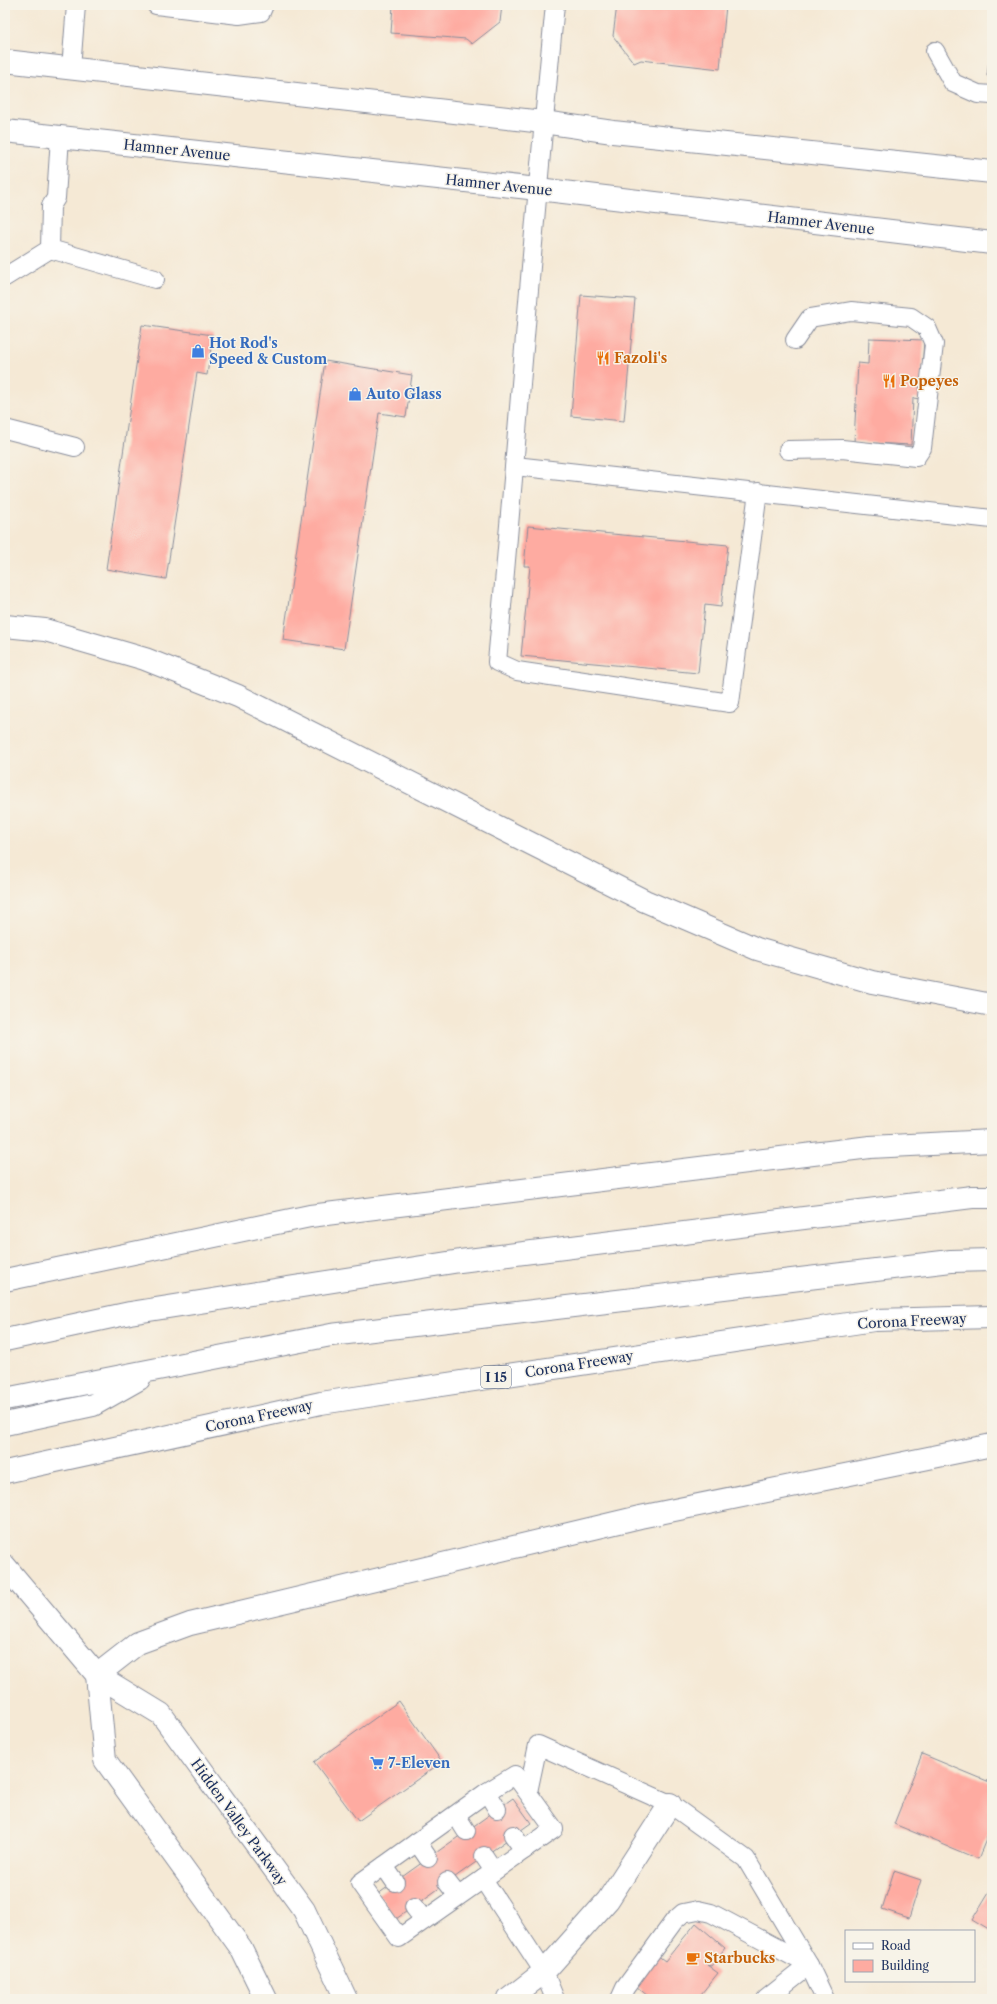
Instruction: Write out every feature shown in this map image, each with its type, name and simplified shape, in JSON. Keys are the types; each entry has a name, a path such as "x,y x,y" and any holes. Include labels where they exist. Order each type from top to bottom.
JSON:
{"main road":[{"path":"5,61 543,122 613,132 992,172"},
{"name":"Hamner Avenue","path":"5,131 538,189 992,243"},
{"path":"5,626 45,630 145,659 238,696 645,901 756,949 872,982 992,1005"},
{"path":"5,1280 310,1216 870,1147 992,1141"},
{"path":"5,1340 130,1313 460,1261 972,1198 992,1197"},
{"path":"5,1399 331,1335 943,1262 992,1260"},
{"name":"Corona Freeway","path":"5,1472 321,1403 874,1320 992,1317"},
{"path":"5,1424 93,1405 156,1369"},
{"path":"266,1999 241,1948 105,1760 97,1675 138,1643 190,1624 640,1517 992,1445"},
{"name":"Hidden Valley Parkway","path":"10,1572 97,1675 161,1714 304,1910 350,1997"},
{"path":"509,1999 544,1972 608,1900 670,1804"}],"lane":[{"path":"70,69 76,5"},
{"path":"156,5 239,15 261,12 264,5"},
{"path":"555,5 543,122 515,466 496,662 517,671 730,703 758,492"},
{"path":"935,51 953,82 978,94 992,95"},
{"path":"50,249 51,206 56,198 60,137"},
{"path":"5,277 50,249 155,278"},
{"path":"788,450 842,449 916,457 922,448 934,344 927,328 911,317 851,311 810,318 795,340"},
{"path":"5,430 76,447"},
{"path":"515,466 992,519"},
{"path":"528,1792 538,1744 670,1804 746,1859 809,1965 825,1999"},
{"path":"515,1775 528,1792 554,1829 458,1896 419,1914 399,1938 360,1883 487,1792 515,1775"},
{"path":"487,1792 497,1809"},
{"path":"456,1815 466,1831"},
{"path":"513,1835 524,1850"},
{"path":"417,1842 428,1858"},
{"path":"484,1856 489,1875 544,1972 555,1999"},
{"path":"384,1866 395,1882"},
{"path":"447,1882 458,1896"},
{"path":"620,1999 625,1988 674,1921 683,1913 698,1910 721,1918 809,1965"},
{"path":"766,1999 809,1965"}],"building":[{"path":"393,5 502,5 500,22 472,44 466,39 391,33"},
{"path":"617,5 726,5 720,69 641,60 634,63 613,36"},
{"path":"992,42 992,77 987,76"},
{"name":"Fazoli's","path":"581,295 635,299 624,421 571,416"},
{"path":"142,325 213,335 207,375 197,373 166,579 106,569"},
{"name":"Popeyes","path":"869,338 924,340 920,399 913,398 911,445 854,442 858,363 868,364"},
{"path":"325,361 412,375 406,417 379,413 344,649 283,640"},
{"path":"528,526 728,545 721,607 705,605 698,673 521,656 530,566 524,566"},
{"path":"399,1701 442,1762 358,1821 314,1762"},
{"path":"922,1754 992,1783 992,1825 978,1859 894,1824"},
{"path":"513,1798 531,1823 396,1919 378,1894"},
{"path":"894,1871 921,1880 909,1918 882,1909"},
{"path":"992,1887 992,1932 972,1920"},
{"name":"Starbucks","path":"696,1923 725,1948 711,1966 707,1965 718,1973 697,1999 648,1999 649,1997 636,1986 657,1955 665,1961"}],"place":[{"name":"Hot Rod's Speed & Custom","path":"198,351"},
{"name":"Fazoli's","path":"603,358"},
{"name":"Popeyes","path":"889,381"},
{"name":"Auto Glass","path":"355,394"},
{"name":"7-Eleven","path":"377,1763"},
{"name":"Starbucks","path":"693,1958"}]}
